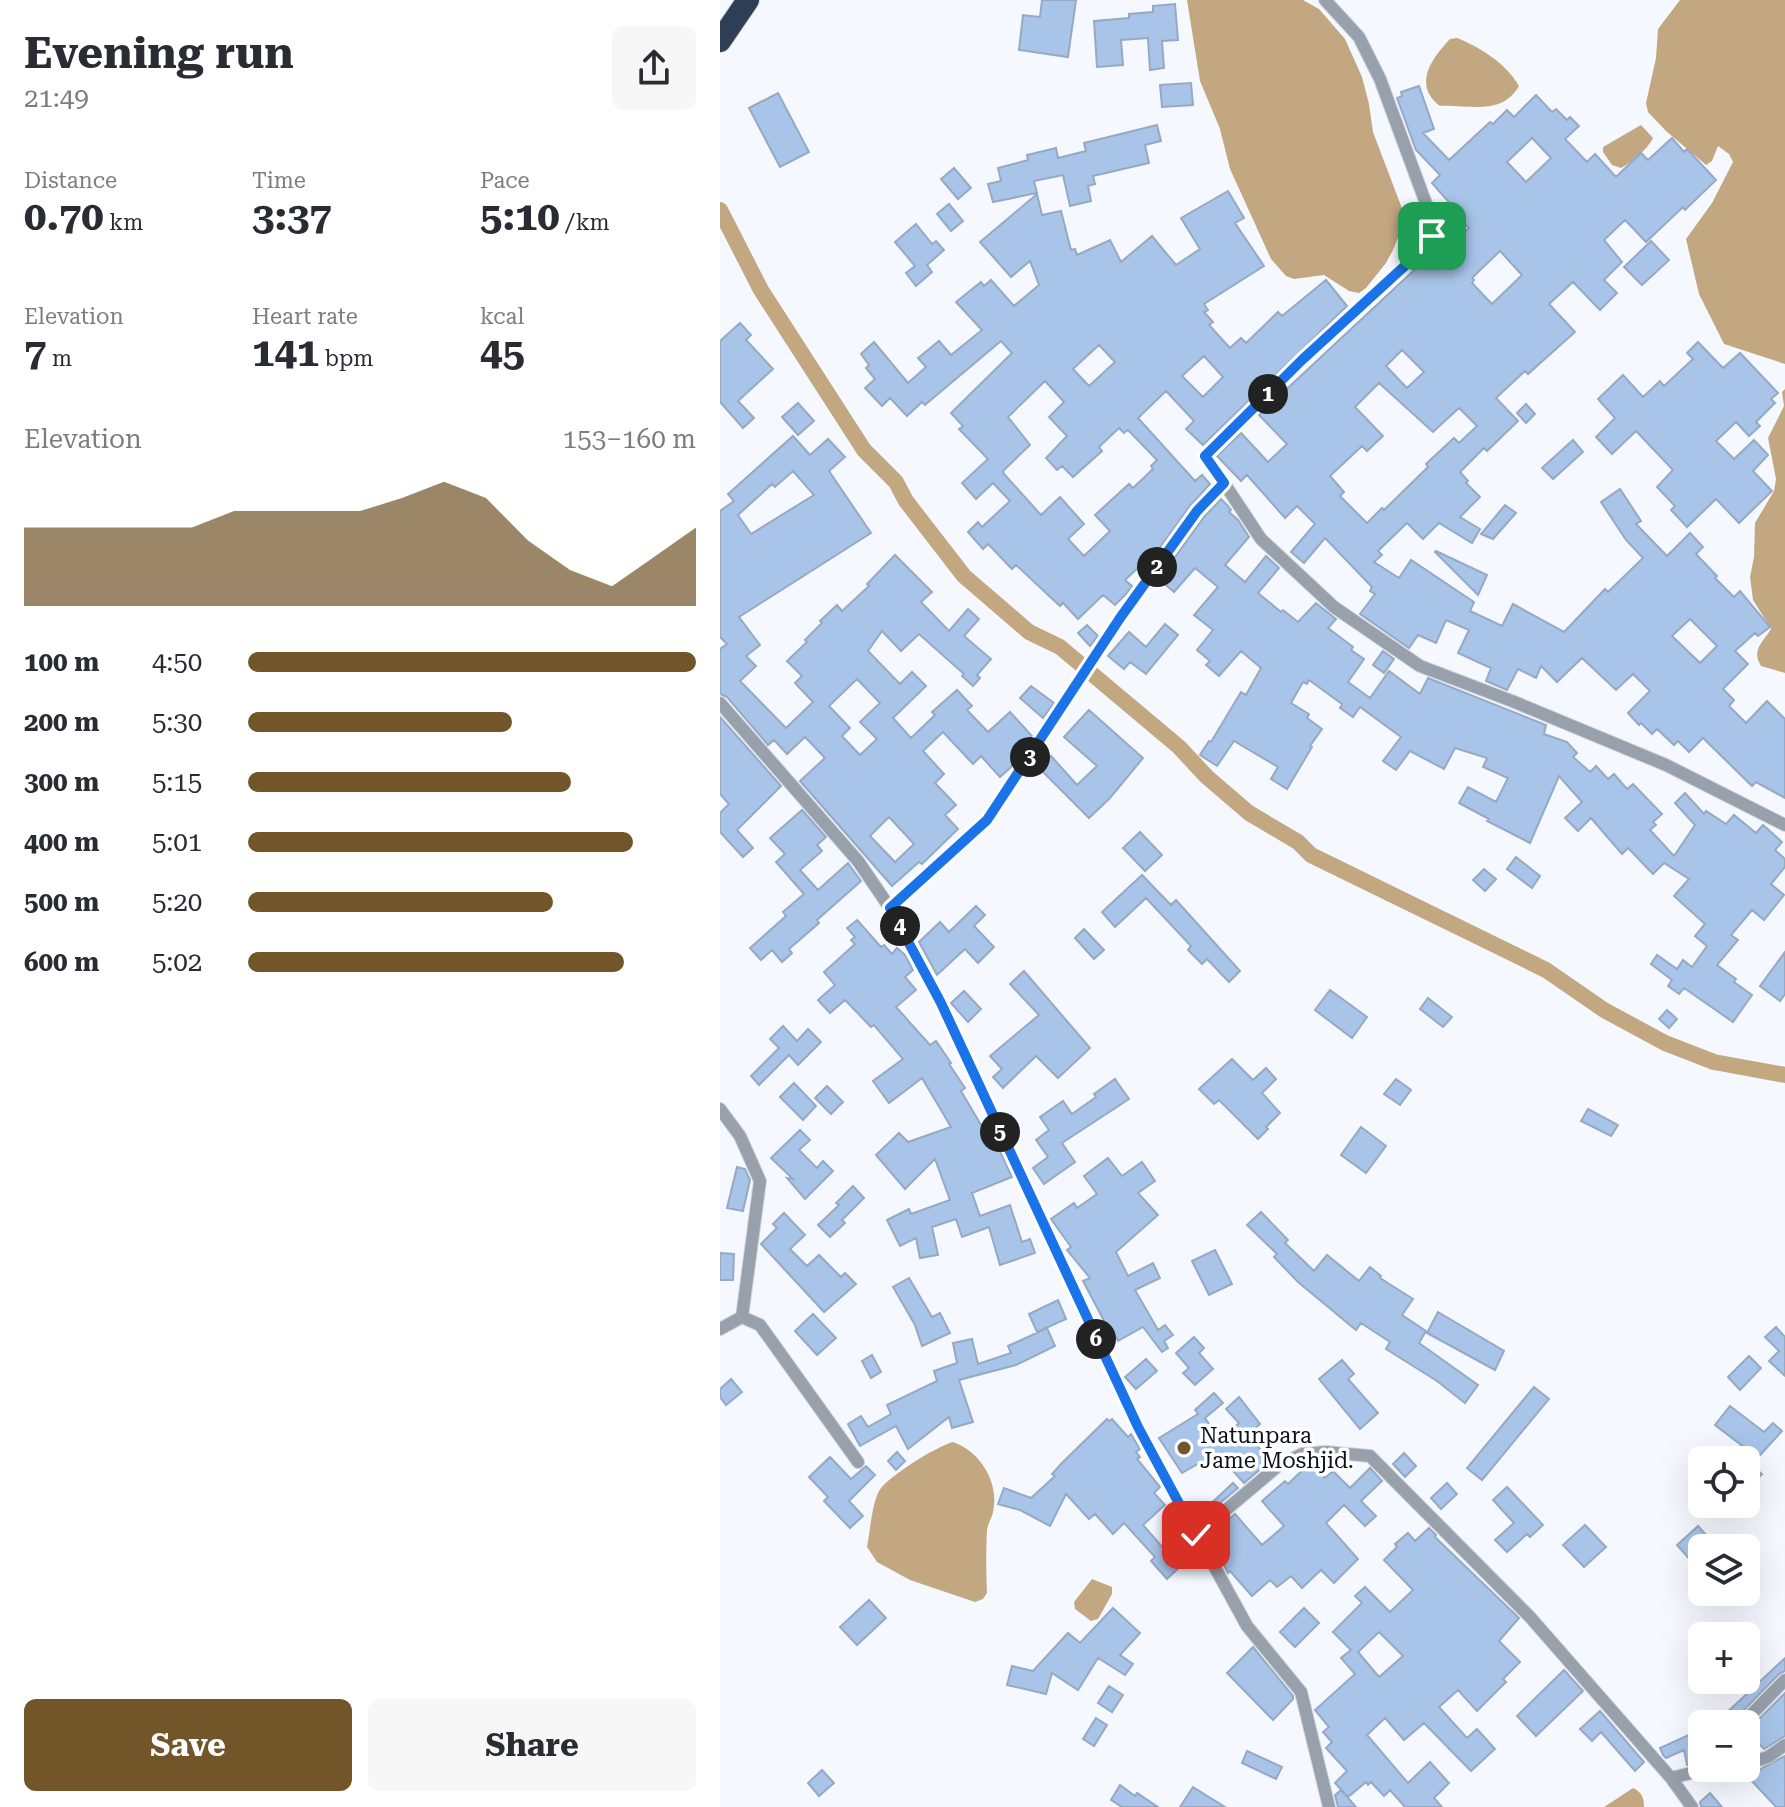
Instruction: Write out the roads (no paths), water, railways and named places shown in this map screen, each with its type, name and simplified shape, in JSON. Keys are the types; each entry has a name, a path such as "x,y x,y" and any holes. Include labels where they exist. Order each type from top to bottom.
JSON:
{"highway":[{"path":"720,41 748,0"}],"street":[{"path":"1325,0 1359,37 1380,79 1431,217 1432,236 1420,252 1303,359 1205,456 1261,539 1334,607 1420,666 1666,765 1785,825"},
{"path":"890,908 987,820 1120,618 1197,511 1224,483"},
{"path":"720,703 858,861 890,908 941,1003 1138,1427 1247,1626 1301,1692 1329,1807"},
{"path":"720,1109 740,1136 760,1181 742,1317"},
{"path":"720,1329 742,1317"},
{"path":"742,1317 760,1325 858,1462"},
{"path":"1196,1535 1278,1466 1302,1454 1326,1452 1370,1456 1530,1617 1671,1778 1692,1807"},
{"path":"1756,1710 1785,1680"},
{"path":"1760,1760 1785,1745"},
{"path":"1671,1778 1688,1774"}],"waterway":[{"path":"720,210 761,290 864,450 896,482 906,501 964,576 1029,632 1060,647 1179,747 1207,777 1249,813 1298,842 1311,855 1546,970 1604,1010 1665,1043 1714,1062 1785,1075"}],"place":[{"name":"Natunpara Jame Moshjid.","path":"1184,1448"}]}
